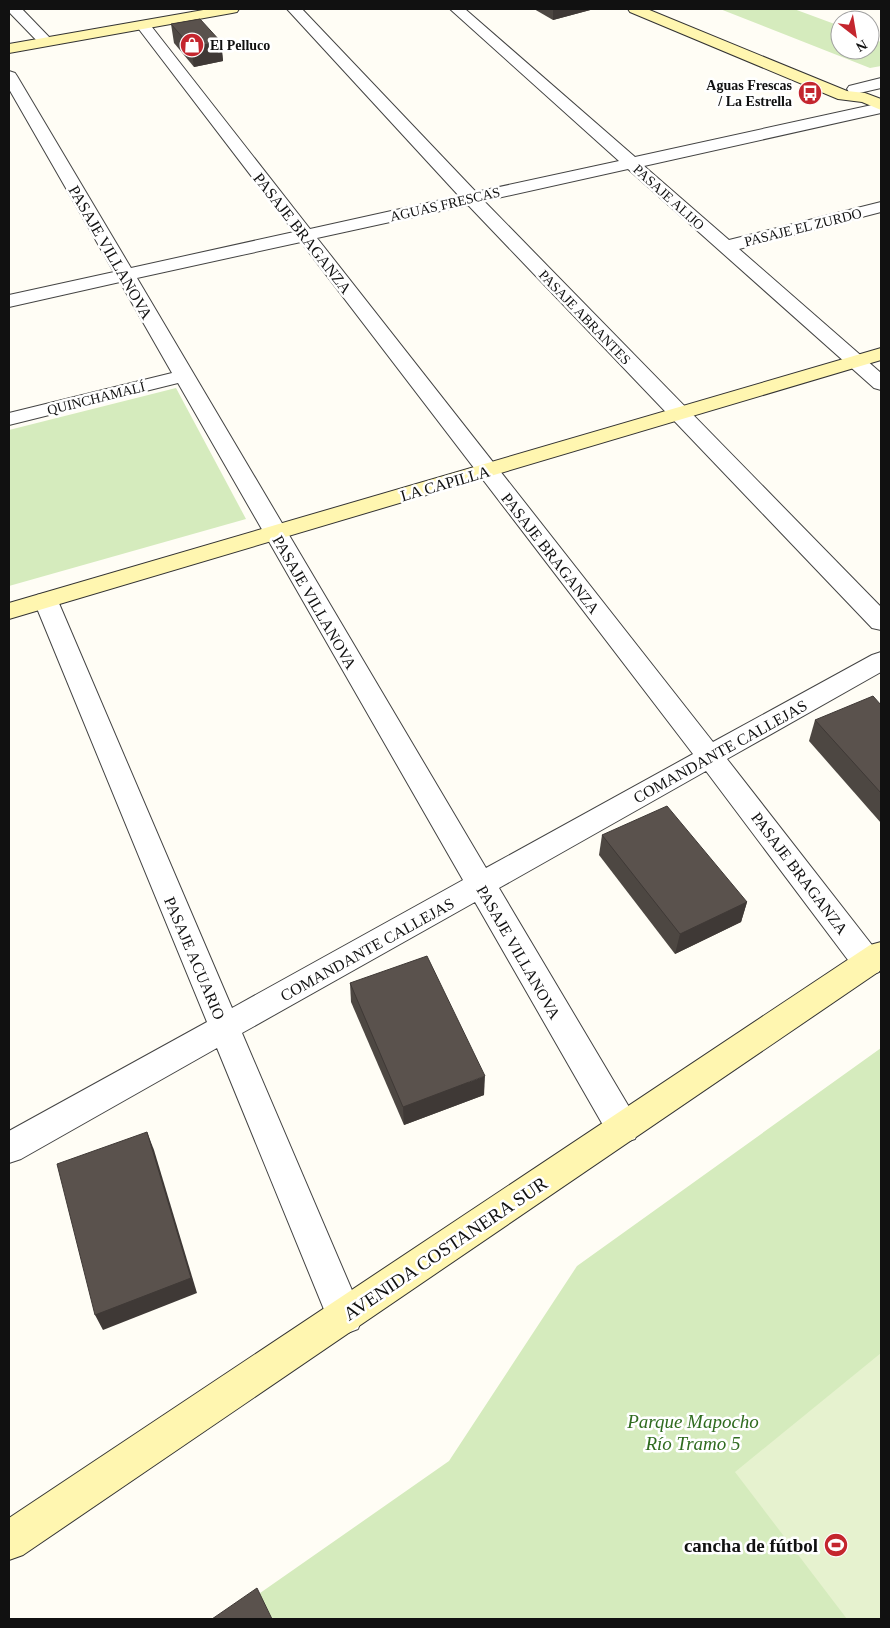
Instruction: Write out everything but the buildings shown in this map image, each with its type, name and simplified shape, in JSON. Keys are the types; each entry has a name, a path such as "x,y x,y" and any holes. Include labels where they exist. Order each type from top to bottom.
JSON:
{"main road":[{"path":"9,49 143,25 192,12 232,9"},
{"path":"635,9 844,96 860,94"},
{"path":"666,9 860,94 881,106"},
{"name":"LA CAPILLA","path":"9,611 881,354"},
{"name":"AVENIDA COSTANERA SUR","path":"9,1542 875,958"}],"street":[{"path":"14,9 46,42"},
{"name":"PASAJE ABRANTES","path":"294,9 471,198 881,622"},
{"name":"PASAJE ALIJO","path":"457,9 881,384"},
{"name":"PASAJE BRAGANZA","path":"143,25 486,470 711,756 875,958"},
{"name":"PASAJE VILLANOVA","path":"9,76 623,1128"},
{"path":"860,94 881,83"},
{"name":"AGUAS FRESCAS","path":"9,301 881,106"},
{"name":"PASAJE EL ZURDO","path":"725,247 881,207"},
{"name":"QUINCHAMALÍ","path":"9,419 183,376"},
{"name":"PASAJE ACUARIO","path":"46,601 344,1316"},
{"name":"COMANDANTE CALLEJAS","path":"9,1148 881,661"}],"green space":[{"path":"720,9 794,9 830,22 830,52"},
{"path":"881,42 881,66 870,68 850,60 880,60"},
{"path":"176,388 246,519 9,586 9,430"},
{"name":"Parque Mapocho Río Tramo 5","path":"881,1048 881,1619 223,1619 449,1461 577,1266"},
{"name":"cancha de fútbol","path":"881,1353 881,1619 847,1619 735,1472"}],"place":[{"name":"El Pelluco","path":"192,45"},
{"name":"Aguas Frescas / La Estrella","path":"810,93"},
{"name":"cancha de fútbol","path":"836,1545"}]}
